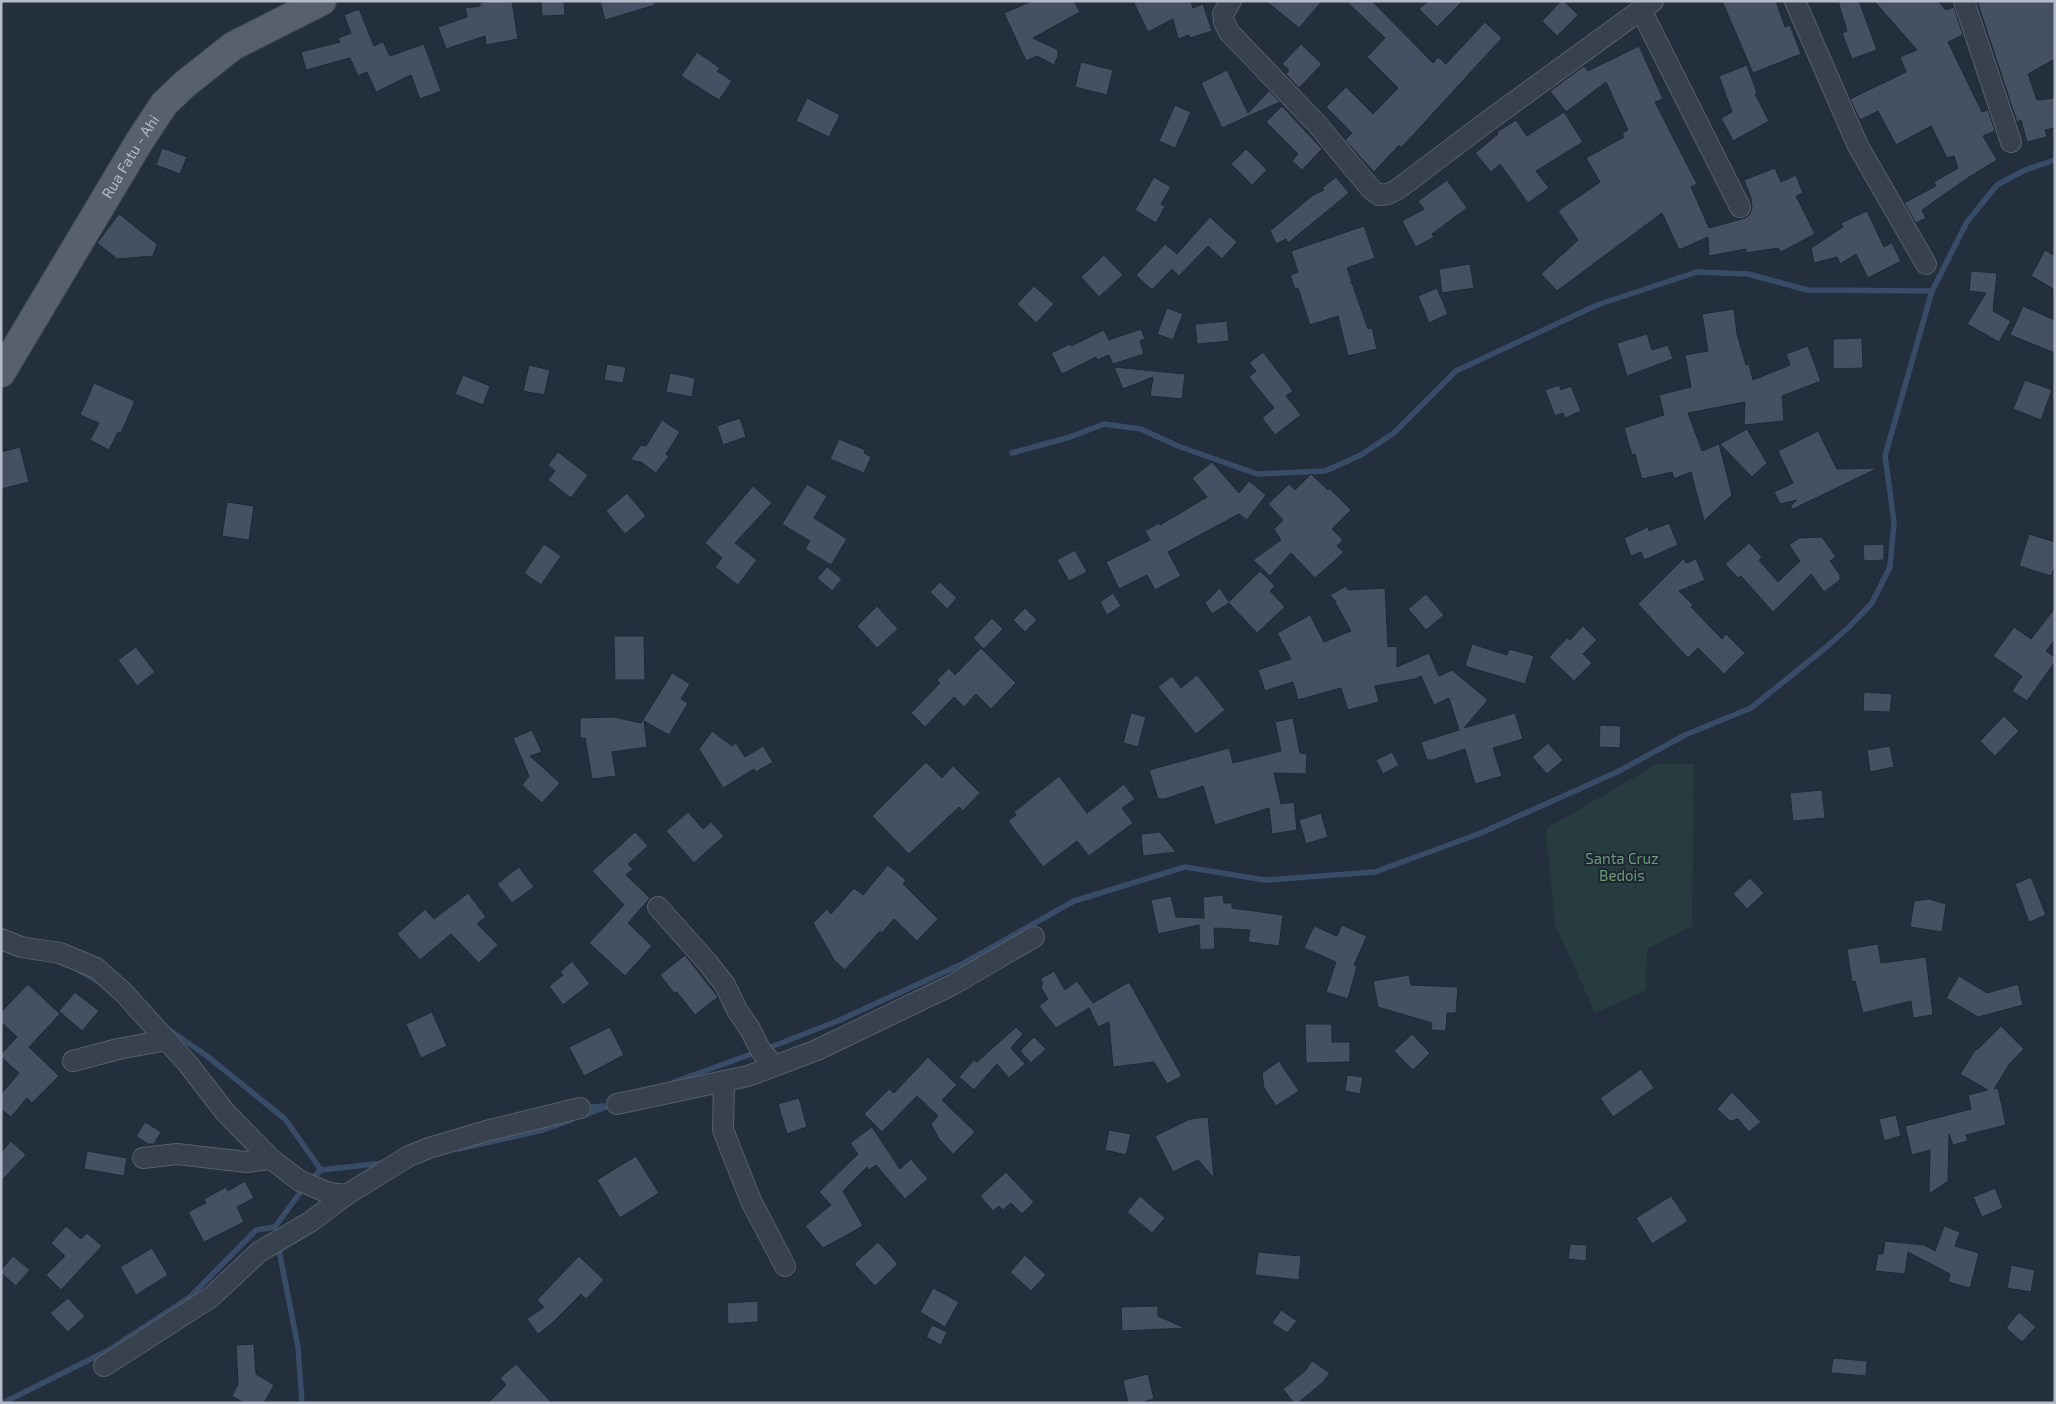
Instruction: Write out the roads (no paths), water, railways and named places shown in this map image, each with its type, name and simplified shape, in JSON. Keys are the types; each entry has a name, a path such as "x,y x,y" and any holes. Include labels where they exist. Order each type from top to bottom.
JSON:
{"main road":[{"name":"Rua Fatu - Ahi","path":"1,373 139,142 164,104 185,84 233,46 322,1"}],"street":[{"path":"1231,1 1223,14 1224,22 1229,32 1317,124 1371,190 1378,195 1388,194 1417,176 1484,124 1647,6 1740,207"},
{"path":"1795,1 1858,146 1926,264"},
{"path":"1964,1 2011,142"},
{"path":"658,907 724,985 737,1010 750,1028 761,1051 775,1066"},
{"path":"618,1104 748,1076 832,1043 952,985 1034,936"},
{"path":"1,939 21,947 47,949 96,968 124,993 188,1064 225,1112 271,1159 300,1181 329,1193 346,1195"},
{"path":"73,1061 118,1048 167,1040"},
{"path":"724,1081 723,1130 751,1201 785,1266"},
{"path":"104,1366 211,1297 259,1252 310,1222 346,1195 409,1156 486,1131 580,1108"},
{"path":"143,1158 177,1154 246,1162 271,1159"}],"waterway":[{"path":"766,1049 840,1020 964,963 1074,901 1185,867 1265,880 1375,872 1481,833 1619,771 1685,735 1751,708 1824,649 1872,603 1890,567 1894,522 1885,456 1932,291 1967,222 1997,185 2025,170 2055,160"},
{"path":"1012,453 1070,437 1104,424 1141,429 1178,446 1257,474 1325,471 1361,455 1395,432 1456,371 1597,305 1697,272 1748,274 1807,290 1932,291"},
{"path":"80,971 98,981"},
{"path":"168,1029 207,1056 285,1119 321,1170"},
{"path":"674,1082 757,1052"},
{"path":"582,1116 614,1104"},
{"path":"582,1108 603,1106"},
{"path":"459,1149 543,1130 571,1120"},
{"path":"310,1180 321,1170 384,1163"},
{"path":"3,1403 109,1350 190,1297 256,1230 275,1227 304,1187"},
{"path":"278,1245 298,1347 302,1403"}],"park label":[{"name":"Santa Cruz Bedois","path":"1622,868"}]}
